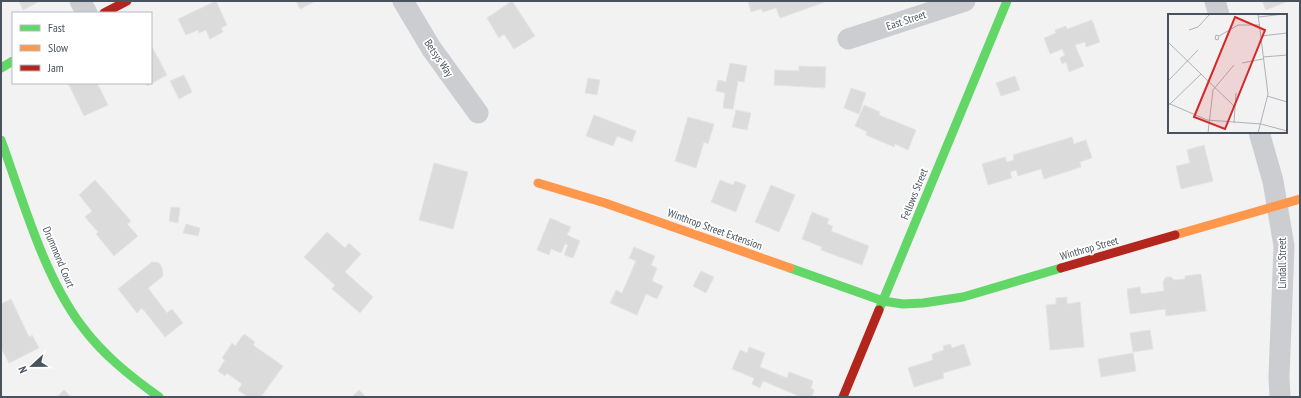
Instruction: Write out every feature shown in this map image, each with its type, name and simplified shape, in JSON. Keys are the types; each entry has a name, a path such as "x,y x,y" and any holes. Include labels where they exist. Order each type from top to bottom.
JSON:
{"street":[{"path":"80,1 86,12"},
{"path":"106,12 127,1"},
{"name":"Betsys Way","path":"403,1 431,48 478,113"},
{"name":"East Street","path":"848,39 965,1"},
{"name":"Fellows Street","path":"843,397 1007,1"},
{"path":"1215,1 1220,14"},
{"path":"1,68 12,62"},
{"name":"Lindall Street","path":"1259,133 1273,181 1284,246 1279,376 1280,397"},
{"name":"Drummond Court","path":"1,140 42,254 60,294 83,327 104,352 119,366 159,397"},
{"name":"Winthrop Street Extension","path":"538,183 605,203 883,301"},
{"name":"Winthrop Street","path":"883,301 920,304 963,297 1277,205 1300,200"}],"building":[{"path":"19,1 40,1 23,10"},
{"path":"216,1 227,25 221,28 223,32 210,39 206,30 199,33 198,30 186,35 178,19"},
{"path":"296,1 316,1 300,9"},
{"path":"512,1 535,36 514,49 504,34 499,38 487,18"},
{"path":"748,1 825,2 780,18 776,8 763,12 761,9 751,12"},
{"path":"1262,1 1289,1 1266,10"},
{"path":"1092,20 1100,42 1086,47 1085,42 1075,45 1084,66 1069,72 1066,62 1062,64 1060,58 1065,55 1062,49 1050,54 1044,38 1056,33 1055,30 1066,26 1067,29"},
{"path":"152,47 167,75 152,83"},
{"path":"730,63 747,66 744,82 738,81 733,109 723,108 725,93 716,91 718,80 726,82"},
{"path":"799,66 826,67 825,88 774,85 775,70 799,71"},
{"path":"184,75 192,92 179,99 170,81"},
{"path":"1015,76 1020,90 1001,96 996,83"},
{"path":"588,78 600,80 597,95 585,93"},
{"path":"68,84 98,84 108,105 84,116"},
{"path":"851,88 866,93 859,114 844,108"},
{"path":"864,105 880,112 879,115 916,130 908,150 895,144 894,147 866,135 867,132 855,126"},
{"path":"736,110 751,113 747,130 732,127"},
{"path":"594,115 636,131 632,142 617,136 613,146 586,136"},
{"path":"688,117 714,124 708,144 704,142 696,168 675,161"},
{"path":"1072,137 1074,144 1086,140 1092,158 1080,162 1081,167 1044,179 1041,169 1018,176 1016,170 1010,172 1012,178 988,185 982,164 1005,157 1007,162 1014,160 1013,155"},
{"path":"1204,145 1213,181 1181,189 1176,166 1190,163 1187,150"},
{"path":"434,163 468,172 453,229 419,220"},
{"path":"95,180 131,221 127,224 138,236 114,256 96,234 98,232 85,217 92,211 79,195"},
{"path":"720,180 733,185 735,181 746,185 736,212 711,202"},
{"path":"771,185 795,195 779,232 755,222"},
{"path":"171,207 180,208 178,223 169,221"},
{"path":"812,212 829,219 827,224 833,226 831,231 869,246 862,265 821,250 822,247 802,239"},
{"path":"550,218 571,227 567,235 580,241 573,258 564,255 568,245 565,244 561,253 551,249 549,255 537,250"},
{"path":"186,224 200,228 198,236 183,233"},
{"path":"327,232 345,248 349,243 361,254 345,272 373,297 360,313 332,289 335,285 304,257"},
{"path":"634,247 655,256 651,265 657,268 652,281 663,286 657,299 646,294 637,315 610,303 616,290 622,293 636,261 629,258"},
{"path":"152,262 159,263 162,268 163,276 148,288 167,313 172,309 183,323 165,337 142,308 137,313 118,289"},
{"path":"701,271 714,277 706,293 693,286"},
{"path":"1201,274 1206,311 1166,316 1165,309 1130,314 1127,289 1140,287 1141,294 1164,291 1163,282 1166,277 1171,277 1174,280 1185,279 1185,276"},
{"path":"1067,297 1067,304 1080,302 1084,347 1050,350 1046,305 1056,304 1056,298"},
{"path":"11,299 29,337 32,335 39,348 9,363 1,348 1,304"},
{"path":"1150,330 1153,349 1133,352 1130,333"},
{"path":"244,334 255,342 253,345 283,366 261,397 248,397 238,390 242,384 227,373 225,376 218,371 225,360 222,358 232,343 235,346"},
{"path":"950,344 952,348 964,344 971,365 943,373 944,378 914,387 908,368 933,360 932,354 944,350 943,346"},
{"path":"749,347 765,353 760,367 787,378 789,372 813,381 811,388 814,390 812,397 801,397 763,381 760,388 752,384 754,378 732,369 740,350 747,353"},
{"path":"1133,353 1136,371 1101,377 1098,359"},
{"path":"64,390 71,397 57,397"},
{"path":"359,390 366,397 352,397"}],"traffic: fast":[{"path":"879,310 1007,1"},
{"path":"1,68 12,62"},
{"path":"1,140 35,236 45,260 68,305 89,336 98,346 127,373 159,397"},
{"path":"790,268 883,301 903,304 923,303 963,297 1061,268"}],"traffic: slow":[{"path":"538,183 605,203 790,268"},
{"path":"1175,235 1300,199"}],"traffic: jam":[{"path":"106,12 127,1"},
{"path":"1061,268 1175,235"},
{"path":"843,397 879,310"}]}
